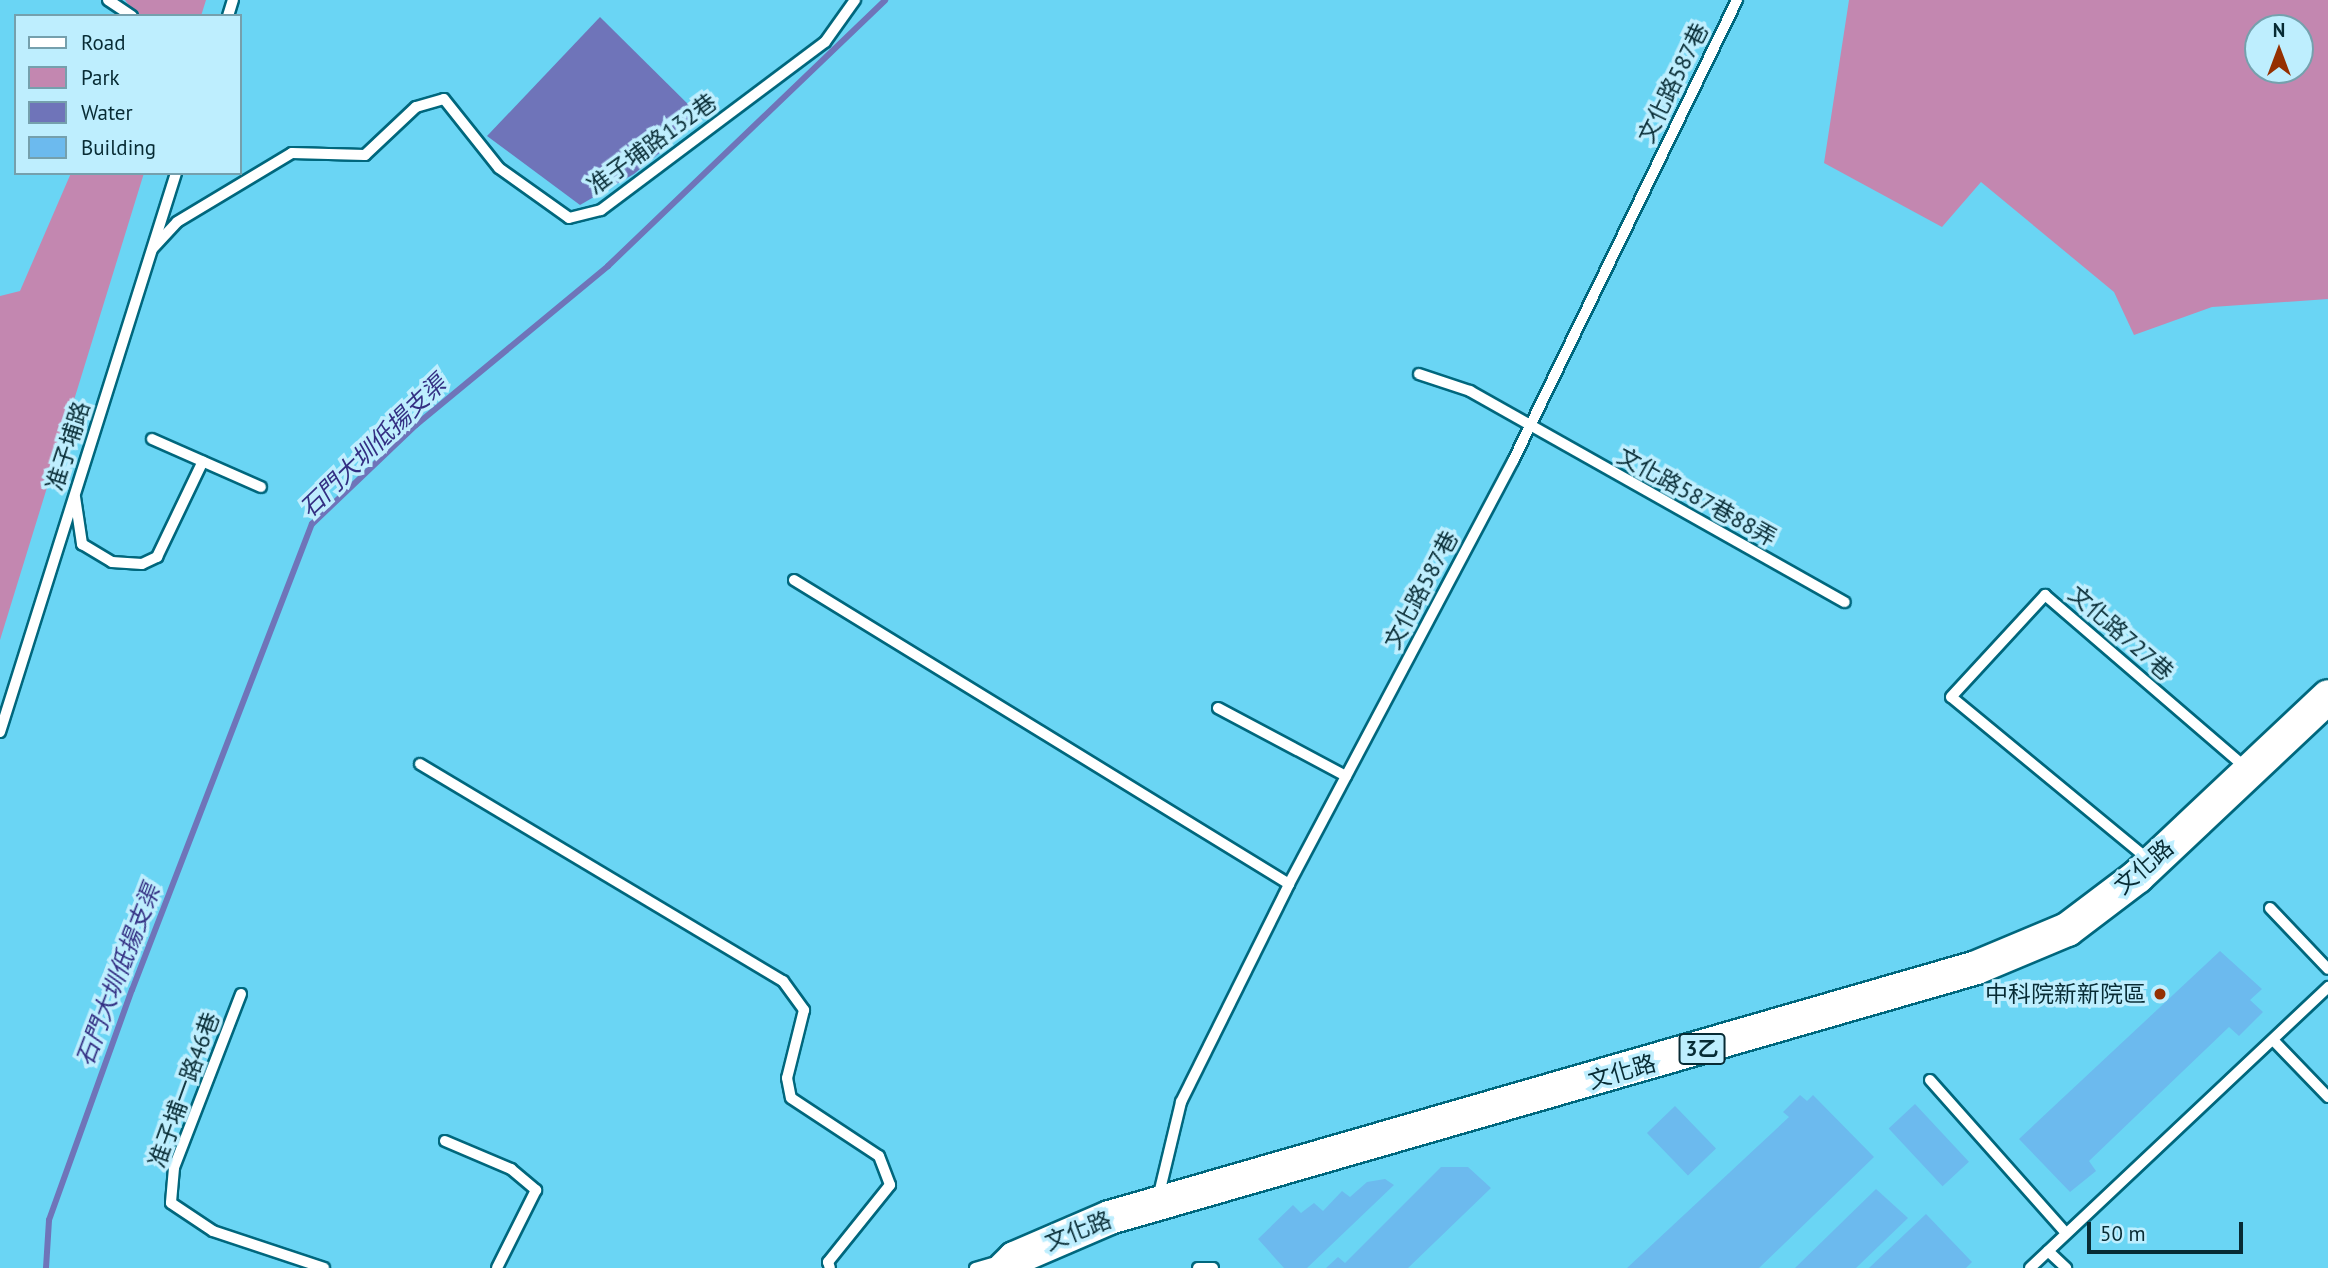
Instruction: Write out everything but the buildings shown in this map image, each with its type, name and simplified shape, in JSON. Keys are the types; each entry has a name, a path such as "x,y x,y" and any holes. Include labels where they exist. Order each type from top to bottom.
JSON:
{"main road":[{"name":"文化路","path":"1009,1263 1157,1204 1976,967 2067,929 2152,862 2328,696"}],"lane":[{"path":"108,0 129,14"},
{"name":"文化路587巷","path":"1157,1204 1181,1102 1289,884 1530,428 1737,0"},
{"name":"准子埔路132巷","path":"153,248 177,222 292,153 365,155 416,107 444,99 499,168 569,218 601,211 825,42 850,2"},
{"name":"准子埔路","path":"0,732 175,175"},
{"name":"文化路587巷88弄","path":"1419,374 1470,391 1530,428 1845,602"},
{"path":"152,439 261,486"},
{"path":"75,492 82,544 111,562 142,564 157,557 203,461"},
{"path":"794,580 1289,884"},
{"name":"文化路727巷","path":"2152,862 1951,697 2045,595 2249,770"},
{"path":"1218,708 1346,776"},
{"path":"421,764 783,981 804,1010 787,1078 791,1098 879,1156 890,1185 828,1262 830,1268"},
{"path":"2270,908 2328,969"},
{"path":"2030,1268 2274,1041 2328,987"},
{"name":"准子埔一路46巷","path":"241,994 174,1168 171,1203 213,1231 324,1268"},
{"path":"2274,1041 2328,1097"},
{"path":"1930,1080 2066,1233"},
{"path":"445,1141 510,1169 536,1189 497,1268"},
{"path":"2048,1251 2066,1268"},
{"path":"975,1268 1009,1263"},
{"path":"1198,1268 1213,1268"}],"green space":[{"path":"125,0 206,0 202,14 135,14"},
{"path":"1849,0 2328,0 2328,299 2212,307 2134,335 2114,292 1981,182 1942,227 1824,163"},
{"path":"70,175 143,175 0,640 0,296 20,291"}],"water":[{"path":"600,17 702,118 634,174 580,205 487,136"}],"waterway":[{"name":"石門大圳低揚支渠","path":"46,1268 49,1220 132,990 312,524 416,425 608,266 885,0"}],"place":[{"name":"中科院新新院區","path":"2160,994"}]}
